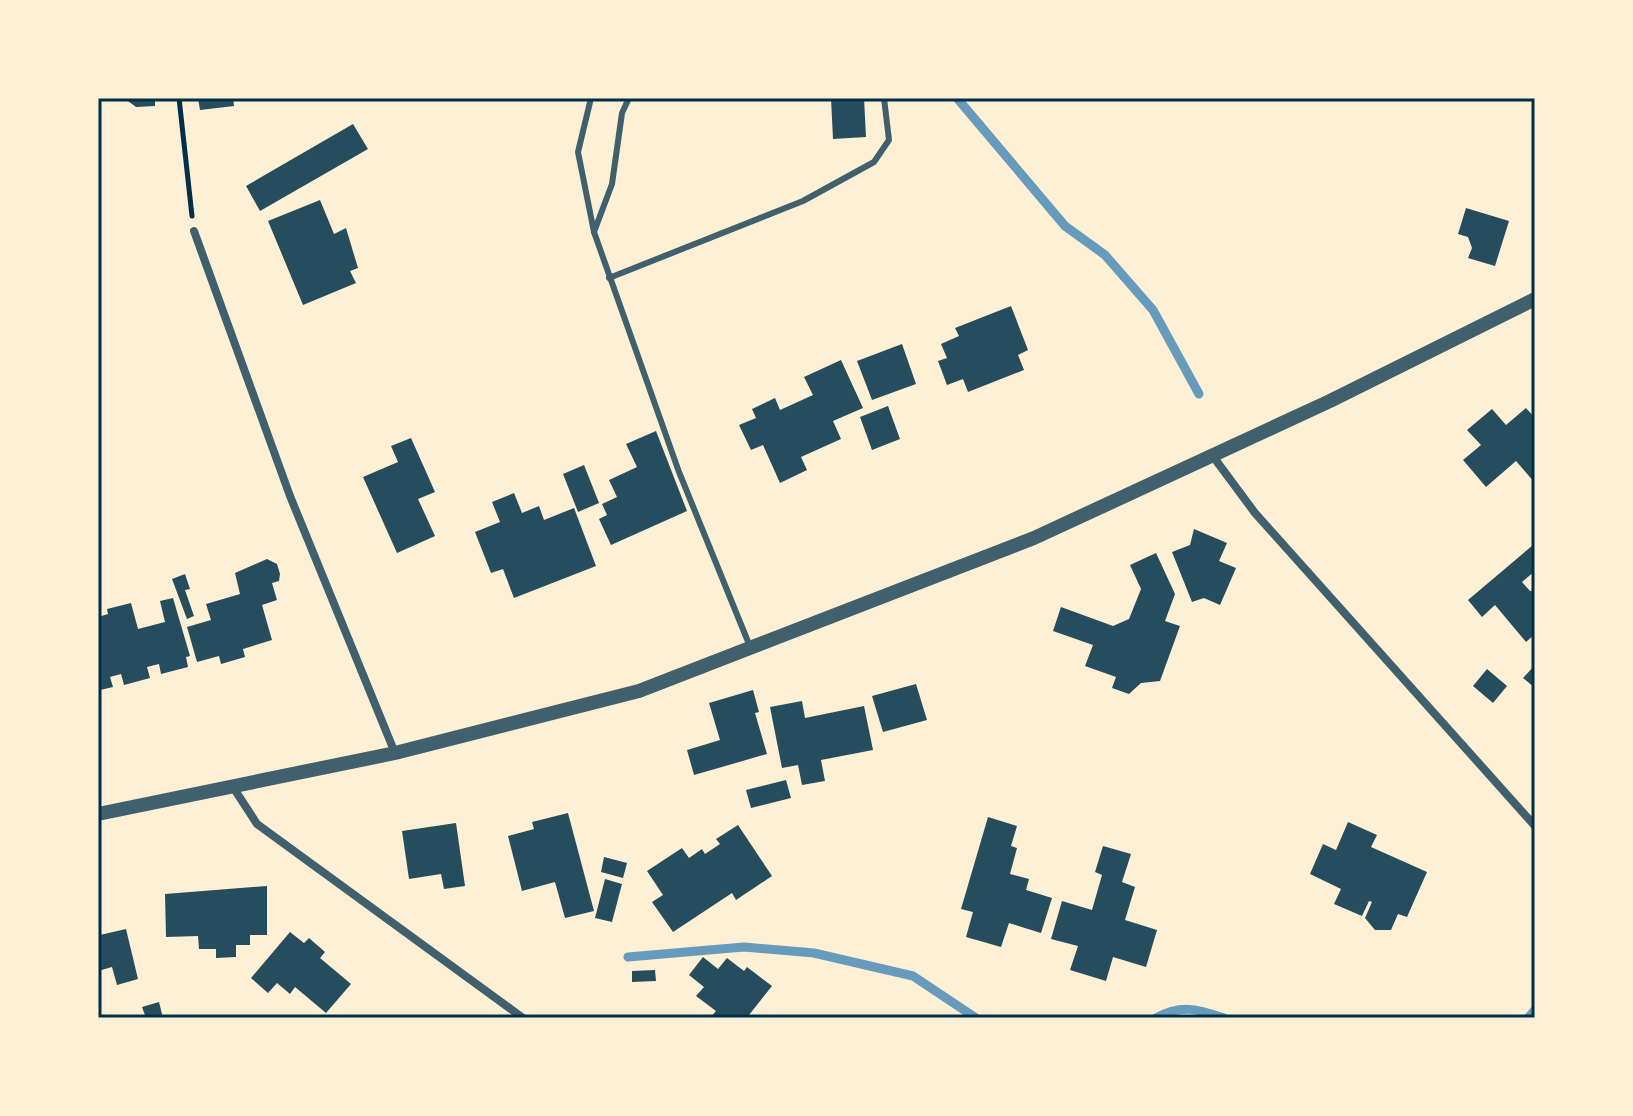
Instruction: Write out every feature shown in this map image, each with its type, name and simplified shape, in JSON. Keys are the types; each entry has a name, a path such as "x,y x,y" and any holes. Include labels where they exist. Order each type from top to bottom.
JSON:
{"street":[{"path":"194,231 290,496 395,753"},
{"path":"98,814 395,753 639,691 972,564 1345,394 1535,299"},
{"path":"1212,455 1255,513 1535,826"},
{"path":"233,787 257,824 523,1018"}],"lane":[{"path":"591,98 578,152 594,232 679,472 751,649"},
{"path":"594,232 612,184 622,113 629,98"},
{"path":"609,278 803,201 874,162 889,140 884,98"}],"path":[{"path":"179,98 194,231"}],"building":[{"path":"124,98 155,98 155,106 136,107"},
{"path":"198,98 233,98 234,106 200,110"},
{"path":"831,98 864,98 866,137 833,139"},
{"path":"353,124 368,149 260,211 246,186"},
{"path":"320,200 334,234 346,228 358,268 350,271 356,283 303,305 268,221"},
{"path":"1466,208 1509,221 1495,266 1468,258 1472,248 1468,237 1458,234"},
{"path":"1011,306 1028,350 1018,355 1024,370 968,392 963,379 947,385 938,361 947,358 941,344 959,336 955,328"},
{"path":"902,344 916,384 872,400 857,361"},
{"path":"841,360 863,408 833,421 841,439 801,457 807,470 780,483 763,445 751,450 739,425 756,418 752,409 775,398 780,410 813,395 804,377"},
{"path":"888,406 900,439 872,450 860,417"},
{"path":"1526,408 1535,418 1535,483 1516,461 1486,487 1463,460 1481,445 1467,430 1492,409 1506,425"},
{"path":"656,431 687,511 611,545 599,519 607,515 602,504 617,497 609,480 637,467 626,444"},
{"path":"411,438 435,492 418,499 435,536 397,553 363,477 398,462 391,446"},
{"path":"584,465 599,503 578,512 563,474"},
{"path":"514,493 522,513 539,506 544,520 574,508 596,566 514,598 503,569 491,573 475,532 500,522 492,502"},
{"path":"1194,529 1227,543 1219,561 1236,568 1220,605 1204,598 1192,602 1172,552 1190,545"},
{"path":"1533,545 1535,571 1522,582 1530,591 1535,590 1535,634 1526,642 1495,605 1482,617 1468,600"},
{"path":"1156,553 1175,594 1165,621 1180,626 1160,681 1141,683 1129,694 1112,688 1116,677 1085,666 1093,645 1053,631 1061,607 1113,626 1129,619 1141,589 1130,565"},
{"path":"267,559 277,564 280,574 279,581 272,583 277,600 262,605 272,640 243,649 245,657 221,664 219,656 197,662 187,627 211,620 206,604 240,594 235,573"},
{"path":"185,574 190,589 185,590 194,616 187,619 172,579"},
{"path":"173,598 190,656 186,657 188,667 161,674 159,664 147,667 150,678 124,685 121,674 110,677 113,687 100,690 98,617 108,614 107,609 131,603 138,629 165,622 160,601"},
{"path":"1535,665 1535,688 1523,678"},
{"path":"1487,669 1507,686 1493,703 1473,686"},
{"path":"916,684 927,720 883,732 872,696"},
{"path":"753,690 759,712 755,713 767,754 694,775 687,750 720,740 709,703"},
{"path":"802,701 805,718 864,706 873,750 821,760 825,781 802,785 798,765 782,768 770,707"},
{"path":"786,780 791,798 751,808 746,790"},
{"path":"568,813 594,911 565,918 555,882 522,891 508,836 534,829 532,822"},
{"path":"988,817 1017,826 1011,846 1017,848 1010,874 1029,879 1026,890 1052,898 1041,933 1009,923 1001,947 966,937 973,912 961,909"},
{"path":"1348,822 1377,835 1371,847 1427,872 1407,917 1398,914 1391,930 1375,930 1365,918 1372,902 1369,901 1362,916 1334,904 1341,889 1310,874 1323,844 1336,850"},
{"path":"456,823 465,886 444,889 441,874 409,879 402,831"},
{"path":"738,825 772,876 736,900 732,893 673,932 652,902 663,895 647,871 682,848 689,858 702,849 705,854 720,844 716,839"},
{"path":"1103,846 1131,854 1122,882 1135,887 1125,920 1157,930 1146,967 1113,957 1106,981 1070,970 1078,946 1051,939 1062,901 1092,910 1102,875 1095,872"},
{"path":"604,857 627,863 623,878 601,872"},
{"path":"605,879 622,884 612,922 595,918"},
{"path":"267,886 267,935 250,935 250,945 236,945 236,957 216,958 216,949 199,949 198,936 166,937 165,894"},
{"path":"126,929 138,979 117,985 112,967 98,971 98,940 100,935"},
{"path":"290,932 304,943 309,938 325,952 320,958 351,984 326,1013 295,987 290,994 277,983 268,993 251,978"},
{"path":"703,957 718,969 727,958 744,971 747,967 772,986 749,1015 753,1018 710,1018 716,1011 696,996 704,987 689,975"},
{"path":"655,970 656,981 632,982 632,971"},
{"path":"159,1002 163,1018 146,1018 142,1007"}],"waterway":[{"path":"957,98 1065,226 1105,255 1153,310 1199,394"},
{"path":"628,957 744,947 814,953 913,976 976,1018"},
{"path":"1156,1018 1182,1009 1224,1018"},
{"path":"1528,1018 1535,1010"}]}
